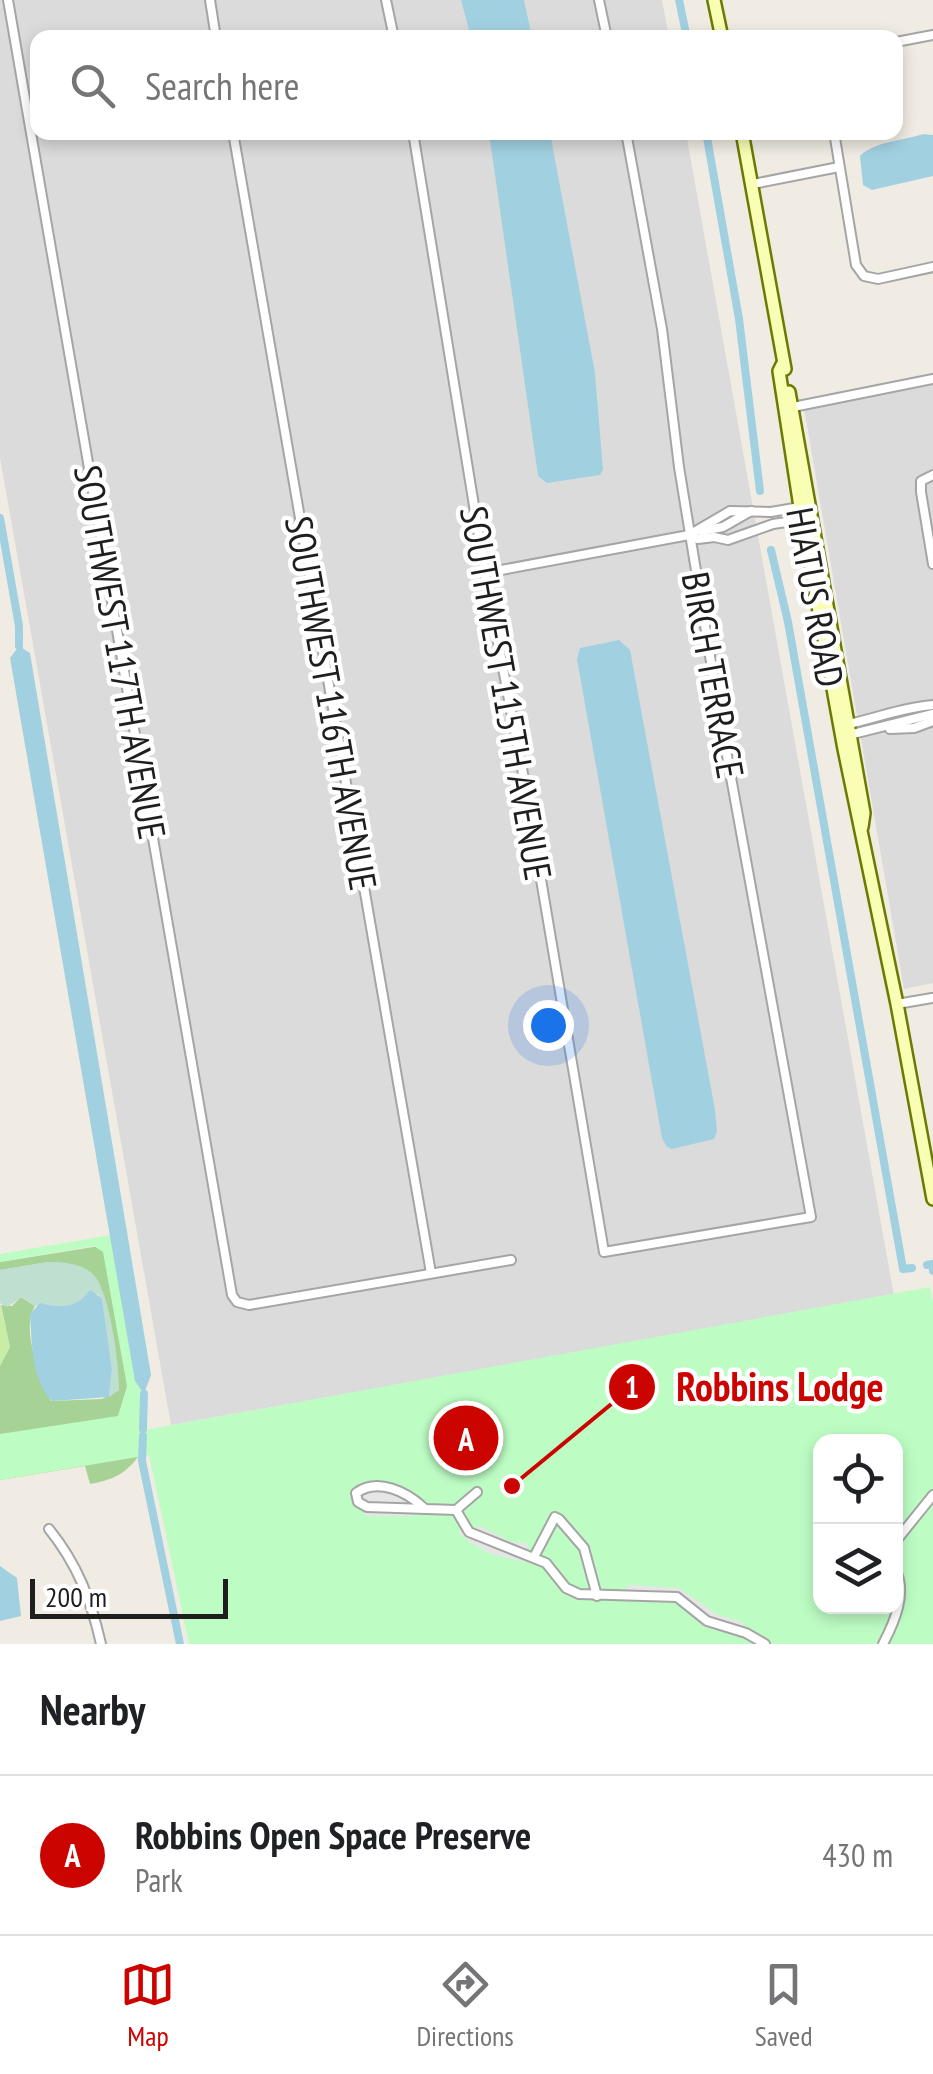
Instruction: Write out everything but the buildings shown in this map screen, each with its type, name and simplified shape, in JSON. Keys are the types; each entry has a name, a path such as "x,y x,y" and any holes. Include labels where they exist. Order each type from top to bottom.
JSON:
{"street":[{"name":"SOUTHWEST 117TH AVENUE","path":"8,0 30,127"},
{"path":"210,0 215,30"},
{"path":"386,0 392,30"},
{"path":"599,0 605,30"},
{"path":"714,0 720,30"},
{"path":"903,41 933,35"},
{"name":"SOUTHWEST 117TH AVENUE","path":"32,140 232,1295 237,1302 248,1305 430,1273"},
{"name":"SOUTHWEST 116TH AVENUE","path":"234,140 430,1273"},
{"name":"SOUTHWEST 115TH AVENUE","path":"414,140 485,573 604,1252"},
{"name":"BIRCH TERRACE","path":"604,1252 812,1217 627,140"},
{"name":"HIATUS ROAD","path":"744,140 782,365 779,371 845,730 856,815 862,827 898,1004 933,1199"},
{"path":"835,140 856,265 864,276 878,279 933,267"},
{"path":"752,184 839,167"},
{"path":"788,408 933,379"},
{"path":"933,475 921,481 933,564"},
{"path":"694,533 730,511 806,512"},
{"path":"485,573 723,528 751,511"},
{"path":"694,533 698,539 728,540 806,512"},
{"path":"723,528 728,540"},
{"path":"845,730 915,706 933,705"},
{"path":"915,706 918,721"},
{"path":"845,730 880,728 933,717"},
{"path":"898,1004 932,998"},
{"path":"430,1273 511,1260"},
{"path":"424,1508 398,1489 364,1488 356,1492 362,1506 456,1510 477,1492"},
{"path":"903,1532 933,1495"},
{"path":"456,1510 469,1532 534,1556 546,1563 566,1588 579,1594 677,1596 707,1621 746,1633 765,1644"},
{"path":"534,1556 550,1522 555,1517 559,1519 584,1548 597,1596"},
{"path":"49,1530 75,1564 88,1590 101,1644"},
{"path":"883,1644 894,1614"}],"shaded area":[{"path":"0,0 662,0 668,30 30,30 30,140 687,140 894,1296 171,1425 0,458"},
{"path":"933,384 933,983 904,989 804,408"},
{"path":"361,1485 397,1486 426,1503 424,1508 414,1511 414,1516 365,1516 365,1510 353,1498"},
{"path":"469,1522 475,1529 480,1526 511,1542 528,1543 525,1562 491,1554 470,1542 458,1533"},
{"path":"627,1585 679,1588 716,1614 744,1623 740,1635 711,1626 669,1597 627,1598"}],"green space":[{"path":"111,1235 135,1381 144,1394 145,1430 930,1287 933,1644 189,1644 149,1455 0,1480 0,1434 118,1416 127,1386 103,1252 94,1246 0,1262 0,1254"},
{"path":"112,1244 138,1457 117,1476 90,1484 85,1466 0,1480 0,1366 10,1347 1,1305 12,1306 21,1297 35,1306 31,1340 51,1401 102,1399 119,1390 110,1323 98,1281 90,1273 49,1262 0,1270 0,1262"},
{"path":"49,1262 83,1268 94,1275 103,1291 119,1379 119,1390 109,1397 112,1369 102,1298 98,1294 67,1307 35,1306 22,1297 7,1307 0,1303 0,1270"},
{"path":"0,1303 10,1347 0,1366"}],"water":[{"path":"461,0 524,0 530,30 469,30"},
{"path":"933,135 933,176 872,190 863,185 860,156 881,144"},
{"path":"490,140 551,140 595,373 603,470 600,475 547,483 538,476"},
{"path":"619,640 630,650 715,1110 714,1139 672,1149 662,1138 577,659 580,648"},
{"path":"19,646 30,653 151,1375 144,1394 135,1381 10,658"},
{"path":"90,1290 102,1298 112,1369 109,1397 52,1401 36,1372 30,1314 40,1303 74,1304"},
{"path":"0,1566 17,1578 21,1616 0,1621"}],"waterway":[{"path":"679,0 685,30"},
{"path":"707,140 739,319 760,491"},
{"path":"0,518 19,646"},
{"path":"771,550 788,622 903,1269 912,1268"},
{"path":"927,1265 932,1264 933,1271"},
{"path":"143,1429 144,1394"},
{"path":"143,1436 142,1461 180,1644"}],"place":[{"name":"Robbins Open Space Preserve","path":"466,1438"},
{"name":"Robbins Lodge","path":"512,1486"}]}
